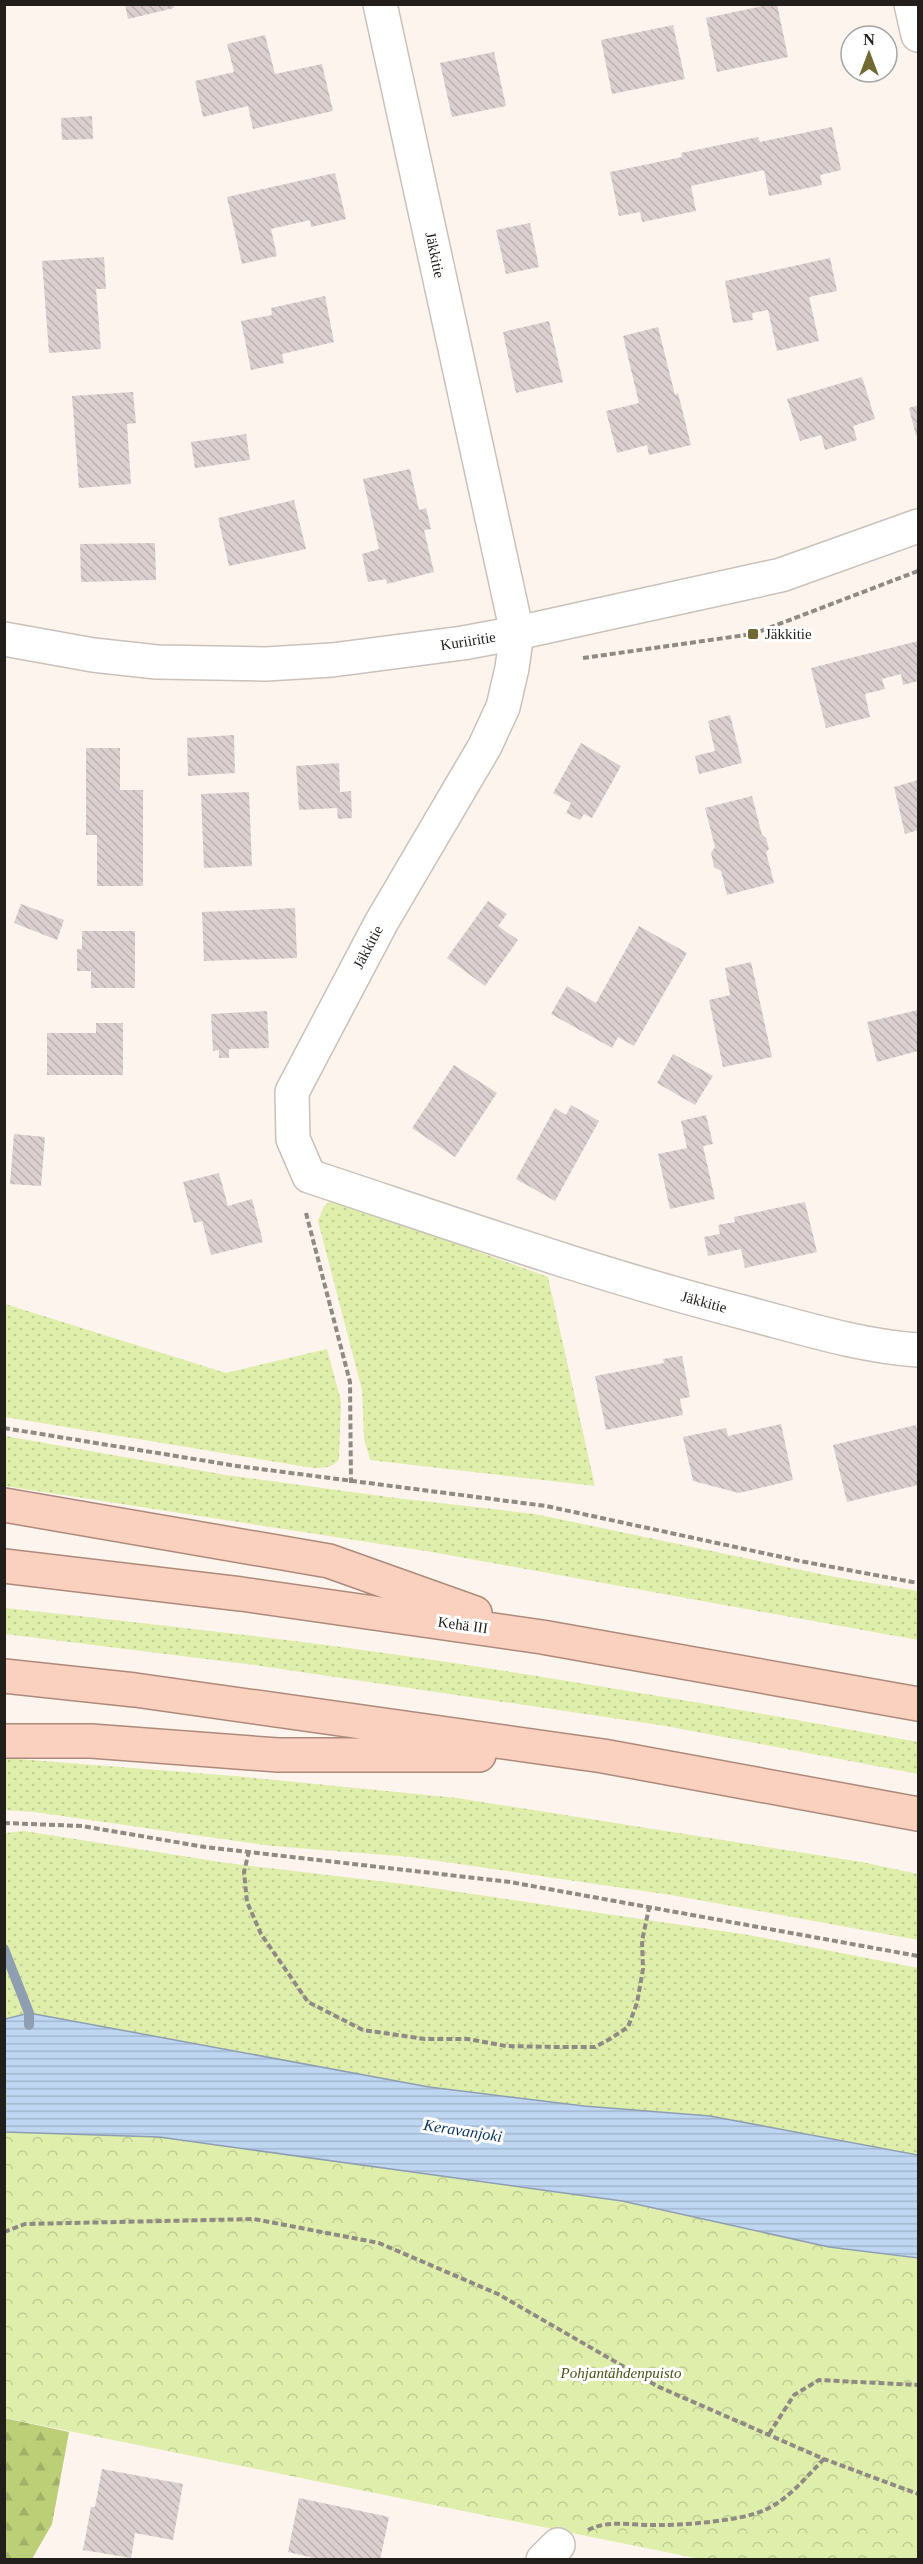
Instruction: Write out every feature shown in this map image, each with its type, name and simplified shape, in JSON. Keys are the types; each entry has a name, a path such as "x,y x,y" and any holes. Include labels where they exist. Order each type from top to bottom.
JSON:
{"highway":[{"path":"4,1505 329,1561 542,1637"},
{"name":"Kehä III","path":"4,1566 241,1593 542,1637 918,1704"},
{"path":"4,1676 135,1690 603,1756 918,1814"},
{"path":"4,1741 91,1741 278,1755 603,1756"}],"street":[{"name":"Jäkkitie","path":"380,4 517,633 503,707 485,746 381,923 292,1092 293,1139 309,1176 620,1279 688,1299 839,1338 888,1348 918,1350"},
{"path":"911,4 918,35"},
{"name":"Kuriiritie","path":"4,639 93,655 157,662 266,664 354,657 463,643 517,633 782,575 918,526"}],"path":[{"path":"309,1176 305,1212 351,1382 351,1483"},
{"path":"4,1428 237,1467 546,1506 800,1561 918,1583"},
{"path":"4,1822 82,1827 205,1847 510,1882 918,1956"},
{"path":"249,1851 244,1872 247,1902 261,1934 308,2002 363,2030 425,2039 468,2039 506,2046 558,2047 595,2047 610,2039 628,2027 638,2003 643,1969 642,1941 650,1908"},
{"path":"4,2232 25,2224 254,2219 379,2243 498,2294 659,2387 824,2458 918,2494"},
{"path":"769,2434 794,2395 819,2380 918,2385"},
{"path":"551,2552 600,2524 656,2525 714,2522 765,2511 793,2492 824,2458"}],"green space":[{"path":"333,1199 548,1277 595,1486 370,1460 364,1439 362,1390 318,1221 324,1206"},
{"path":"5,1304 226,1373 327,1349 341,1401 339,1459 331,1466 313,1468 5,1417"},
{"path":"5,1436 226,1475 535,1514 835,1577 918,1591 918,1640 426,1551 5,1486"},
{"path":"5,1608 392,1654 624,1690 859,1731 918,1742 918,1774 666,1726 254,1665 5,1634"},
{"path":"5,1758 235,1776 457,1798 862,1862 918,1874 918,1940 671,1895 411,1857 272,1846 34,1812 5,1810"},
{"path":"24,1831 227,1863 412,1885 749,1935 918,1968 918,2155 710,2116 584,2106 429,2087 29,2013 5,2019 5,1833"},
{"name":"Pohjantähdenpuisto","path":"4,2132 159,2137 622,2201 829,2247 918,2258 918,2559 700,2559 5,2418"},
{"path":"4,2418 69,2432 52,2524 32,2559 5,2559"}],"water":[{"name":"Keravanjoki","path":"29,2013 429,2087 584,2106 710,2116 918,2155 918,2258 829,2247 622,2201 159,2137 5,2132 5,2019"}],"building":[{"path":"125,4 173,4 174,8 128,19"},
{"path":"777,4 788,57 717,72 706,18"},
{"path":"673,25 685,79 612,94 601,40"},
{"path":"265,35 275,74 322,64 333,111 253,129 248,106 203,117 195,81 234,72 227,44"},
{"path":"494,52 506,106 452,117 440,63"},
{"path":"92,116 93,139 62,140 61,118"},
{"path":"832,127 841,170 820,175 822,185 769,196 764,170 691,186 696,211 642,222 640,212 619,216 610,172 682,157 681,153 758,137 760,142"},
{"path":"335,173 346,219 311,227 310,220 271,229 277,256 242,264 227,197"},
{"path":"530,223 539,267 506,274 496,230"},
{"path":"104,257 106,289 96,289 101,349 49,353 42,261"},
{"path":"830,258 837,291 809,297 819,341 777,351 768,310 752,313 753,320 733,323 725,281"},
{"path":"325,296 334,342 282,354 284,363 251,370 241,321 272,315 271,308"},
{"path":"549,321 563,382 516,393 503,332"},
{"path":"658,327 675,395 678,393 691,445 649,455 647,445 617,453 606,411 639,403 623,336"},
{"path":"862,377 875,419 853,426 857,440 825,450 821,435 800,441 787,399"},
{"path":"133,392 136,423 127,424 131,484 79,488 72,396"},
{"path":"918,405 918,435 916,436 909,408"},
{"path":"246,434 250,460 195,468 191,442"},
{"path":"410,469 419,510 426,508 431,529 424,530 434,572 387,584 386,579 368,582 362,554 379,549 363,479"},
{"path":"294,500 306,549 229,566 218,518"},
{"path":"155,543 156,580 81,582 80,544"},
{"path":"918,641 918,681 903,685 901,674 882,679 885,689 865,694 870,717 826,728 811,668"},
{"path":"730,715 742,763 699,774 695,756 715,751 708,721"},
{"path":"234,735 235,773 188,776 187,738"},
{"path":"581,743 621,766 592,818 584,814 580,820 566,813 571,803 553,793"},
{"path":"86,748 120,748 120,790 143,790 143,886 97,886 97,835 86,835"},
{"path":"339,763 340,792 351,791 352,818 338,819 337,808 299,810 296,766"},
{"path":"918,780 918,830 905,834 894,787"},
{"path":"249,792 252,866 204,868 201,794"},
{"path":"752,796 762,835 766,838 769,849 766,852 774,883 727,895 721,871 714,867 711,853 715,847 705,808"},
{"path":"488,901 507,914 498,926 518,940 485,986 447,958"},
{"path":"21,904 64,920 57,940 14,923"},
{"path":"295,908 297,958 204,961 202,912"},
{"path":"639,926 687,953 634,1046 618,1037 612,1048 551,1014 567,986 596,1003"},
{"path":"82,931 135,931 135,988 91,988 91,971 77,971 77,949 82,949"},
{"path":"751,962 772,1057 723,1067 709,1000 730,995 725,968"},
{"path":"918,1010 918,1051 877,1062 867,1022"},
{"path":"267,1011 269,1048 229,1049 229,1058 219,1058 219,1050 213,1051 211,1014"},
{"path":"96,1023 123,1023 123,1075 47,1075 47,1033 96,1033"},
{"path":"673,1054 713,1076 695,1105 657,1083"},
{"path":"454,1065 497,1093 455,1157 412,1128"},
{"path":"571,1105 599,1121 555,1201 516,1179 555,1108 566,1115"},
{"path":"706,1115 713,1144 703,1146 715,1199 670,1209 658,1154 687,1148 681,1121"},
{"path":"14,1134 45,1137 41,1186 10,1184"},
{"path":"219,1173 228,1206 252,1199 263,1242 211,1255 202,1221 194,1223 183,1182"},
{"path":"805,1202 817,1252 745,1268 741,1249 708,1256 704,1237 720,1234 718,1225 735,1222 734,1217"},
{"path":"682,1356 690,1397 680,1399 683,1415 606,1430 595,1376 664,1363 663,1359"},
{"path":"781,1424 793,1480 739,1493 693,1481 683,1437 726,1428 728,1436"},
{"path":"916,1425 918,1485 847,1502 833,1445"},
{"path":"102,2469 183,2484 173,2540 135,2533 131,2558 83,2550 91,2507 95,2507"},
{"path":"299,2498 389,2517 380,2560 322,2560 288,2552"}],"waterway":[{"path":"4,1949 29,2013 29,2025"}],"place":[{"name":"Jäkkitie","path":"753,634"}]}
